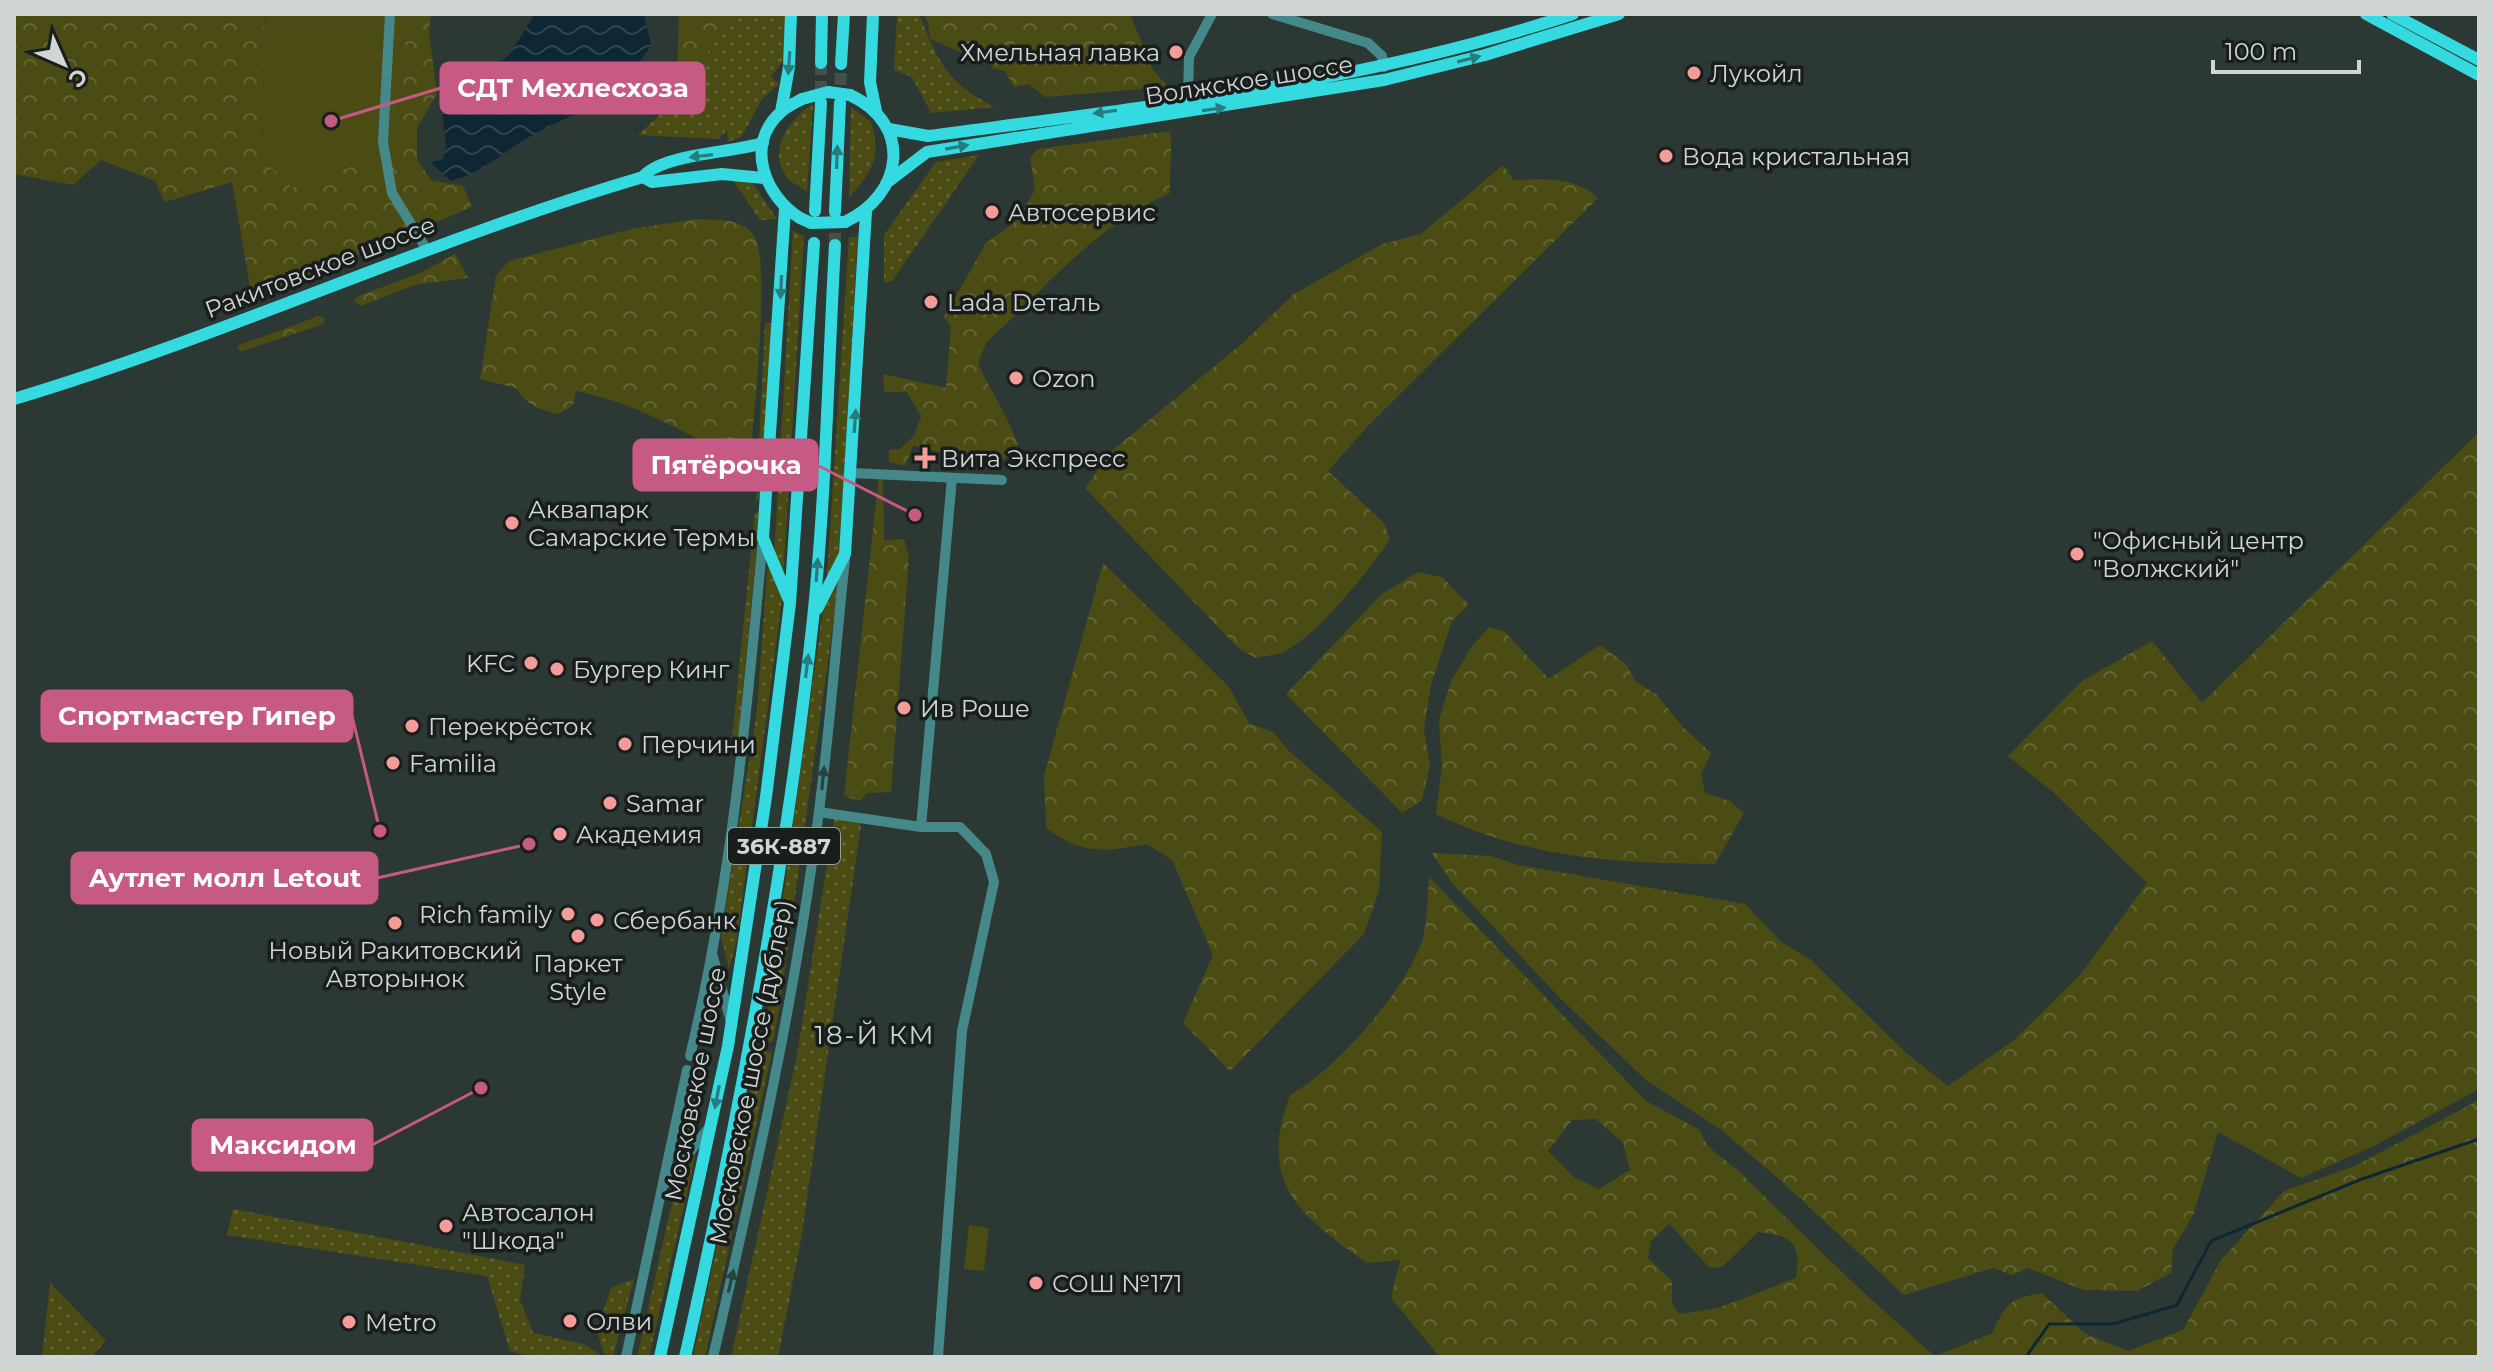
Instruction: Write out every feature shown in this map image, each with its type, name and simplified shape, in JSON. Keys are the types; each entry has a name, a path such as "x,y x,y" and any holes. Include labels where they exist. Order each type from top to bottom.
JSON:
{"main road":[{"path":"791,14 789,67 781,112 763,143 764,178 785,209 811,223 845,222 866,212 889,181 894,156 889,129 876,111 870,82 873,14"},
{"path":"821,63 822,14"},
{"path":"841,64 844,14"},
{"name":"Волжское шоссе","path":"889,181 917,157 932,151 1336,89 1513,47 1589,18 1619,14"},
{"path":"2366,14 2479,75"},
{"path":"2392,14 2479,60"},
{"name":"Волжское шоссе","path":"889,129 928,136 1384,67 1568,15"},
{"path":"781,112 802,99 828,92 876,111"},
{"path":"835,212 845,99"},
{"path":"815,211 821,103"},
{"name":"Ракитовское шоссе","path":"14,399 203,336 493,224 643,177 650,167 672,160 737,151 763,143"},
{"name":"Ракитовское шоссе","path":"643,177 652,182 722,174 764,178"},
{"path":"785,209 763,538 790,603"},
{"path":"813,616 845,554 866,212"},
{"name":"Московское шоссе","path":"660,1357 731,1025 766,797 790,603 814,243"},
{"name":"Московское шоссе","path":"685,1357 746,1075 791,801 813,616 835,245"},
{"path":"722,1069 746,1075"}],"street":[{"path":"390,14 383,142 392,193 427,250"},
{"path":"1188,98 1189,57 1212,14"},
{"path":"1272,14 1368,43 1382,56 1384,67"},
{"path":"1529,27 1549,14"},
{"path":"1513,47 1533,34 1557,28 1568,15"},
{"path":"851,473 1002,480"},
{"path":"921,827 952,478"},
{"path":"690,1056 712,951 742,764 763,538"},
{"name":"Московское шоссе (дублер)","path":"713,1357 775,1068 819,812 845,554"},
{"path":"819,812 921,827 960,827 986,854 994,882 962,1031 938,1357"},
{"path":"712,951 731,1025"},
{"path":"626,1357 687,1070"},
{"path":"664,1184 712,1124"}],"green space":[{"path":"14,14 265,14 262,159 358,162 396,151 407,14 431,14 429,33 437,94 417,128 417,160 431,180 463,186 472,207 252,299 232,182 165,202 155,181 101,160 73,185 14,174"},
{"path":"265,14 407,14 396,151 292,188 262,159"},
{"path":"679,14 728,14 689,88 677,69"},
{"path":"728,14 791,14 790,51 771,77 779,84 762,99 742,136 728,142 727,130 719,139 638,135 689,88"},
{"path":"897,14 919,14 946,70 966,90 995,107 931,113 912,77 894,70"},
{"path":"923,14 1130,14 1153,70 1168,87 1045,97 1029,84 1014,87 1005,71 992,68 984,48 972,57 930,39 928,22"},
{"path":"813,104 807,192 786,176 779,155 780,145 790,126"},
{"path":"851,107 871,122 875,154 869,172 849,197"},
{"path":"1170,131 1170,193 1144,206 1095,240 986,343 978,363 1019,449 986,470 913,446 905,466 889,462 889,450 900,449 914,436 921,416 907,392 884,392 883,374 946,388 951,326 944,317 986,243 1016,221 1035,190 1030,158 1038,149"},
{"path":"979,155 892,281 884,283 884,235 936,162"},
{"path":"1503,165 1514,180 1569,182 1598,198 1368,426 1328,471 1384,523 1390,539 1356,585 1309,634 1281,653 1256,658 1238,648 1085,488 1113,450 1245,341 1294,294 1382,244 1421,234"},
{"path":"746,174 777,219 760,220 731,177"},
{"path":"695,219 726,220 741,225 753,234 758,249 761,304 758,374 751,455 743,461 641,411 598,396 576,391 573,405 559,414 534,406 516,388 480,379 496,276 509,261 632,229"},
{"path":"793,231 804,236 783,579 774,558"},
{"path":"849,237 858,237 839,553 827,577"},
{"path":"455,254 468,278 415,285 361,306 354,301 359,296 422,272"},
{"path":"319,316 325,318 324,324 240,352 237,346"},
{"path":"765,323 773,323 760,497 756,500"},
{"path":"2479,432 2479,1089 2376,1145 2301,1178 2218,1132 2194,1213 2173,1249 2171,1273 2137,1291 2084,1290 2028,1268 2012,1275 1993,1268 1904,1295 1721,1130 1646,1080 1559,997 1452,883 1432,853 1491,856 1518,865 1745,904 1781,942 1810,959 1906,1053 1948,1086 2013,1041 2081,974 2147,883 2053,792 2008,756 2082,681 2152,641 2202,703"},
{"path":"879,474 883,475 884,540 904,539 909,557 891,792 867,793 860,801 844,796"},
{"path":"760,512 737,750 731,749 754,521 755,513"},
{"path":"768,559 782,600 737,939 729,969 721,937 757,711"},
{"path":"1103,563 1229,687 1249,723 1273,732 1289,751 1382,832 1379,891 1364,934 1230,1071 1183,1023 1213,955 1172,860 1147,844 1094,849 1071,843 1046,828 1044,776"},
{"path":"841,569 779,1010 773,1042 763,1041 823,608"},
{"path":"1418,572 1442,577 1469,605 1452,621 1431,685 1424,729 1430,766 1422,800 1402,813 1286,694 1382,594"},
{"path":"1489,627 1504,631 1549,679 1600,645 1626,664 1636,682 1656,694 1683,727 1711,753 1701,775 1705,793 1730,801 1744,813 1715,864 1608,860 1537,849 1503,840 1436,814 1442,766 1439,720 1451,681 1471,648"},
{"path":"835,814 862,818 801,1240 778,1357 731,1357 797,1055"},
{"path":"1429,877 1646,1101 1700,1130 1711,1149 1741,1173 1836,1266 1935,1356 1993,1333 2010,1304 2042,1293 2084,1333 2128,1351 2183,1330 2221,1260 2284,1191 2355,1166 2479,1100 2479,1357 1440,1357 1391,1298 1400,1260 1367,1263 1322,1229 1291,1194 1282,1175 1279,1152 1281,1126 1290,1095 1348,1048 1386,1003 1415,958 1425,931","holes":["1596,1119 1623,1143 1630,1170 1599,1189 1575,1178 1548,1151 1572,1120","1669,1224 1710,1268 1722,1267 1758,1232 1787,1239 1796,1249 1796,1278 1718,1308 1679,1314 1672,1303 1672,1281 1648,1258 1651,1241"]},
{"path":"759,1050 772,1052 705,1357 693,1357"},
{"path":"694,1073 706,1081 698,1123 676,1156"},
{"path":"696,1154 649,1357 637,1357 675,1190 673,1183"},
{"path":"233,1209 525,1265 520,1300 533,1333 584,1344 604,1357 535,1357 510,1351 487,1276 227,1235"},
{"path":"969,1225 989,1228 984,1271 964,1269"},
{"path":"634,1279 613,1357 605,1357 597,1331 611,1288"},
{"path":"50,1283 106,1341 91,1357 42,1357"}],"water":[{"path":"535,14 644,14 651,46 616,93 525,139 475,173 451,181 430,162 443,160 446,145 442,110 457,93 509,55"}],"waterway":[{"path":"2026,1357 2049,1324 2113,1324 2177,1305 2211,1241 2362,1179 2479,1139"}],"tunnel":[{"path":"821,63 821,103"},
{"path":"840,103 841,64"},
{"path":"835,212 835,245"}],"place":[{"name":"Хмельная лавка","path":"1176,52"},
{"name":"Лукойл","path":"1694,73"},
{"name":"СДТ Мехлесхоза","path":"331,121"},
{"name":"Вода кристальная","path":"1666,156"},
{"name":"Автосервис","path":"992,212"},
{"name":"Lada Dеталь","path":"931,302"},
{"name":"Ozon","path":"1016,378"},
{"name":"Вита Экспресс","path":"925,458"},
{"name":"Пятёрочка","path":"915,515"},
{"name":"Аквапарк Самарские Термы","path":"512,523"},
{"name":"\"Офисный центр \"Волжский\"","path":"2077,554"},
{"name":"KFC","path":"531,663"},
{"name":"Бургер Кинг","path":"557,669"},
{"name":"Ив Роше","path":"904,708"},
{"name":"Перекрёсток","path":"412,726"},
{"name":"Перчини","path":"625,744"},
{"name":"Familia","path":"393,763"},
{"name":"Samar","path":"610,803"},
{"name":"Спортмастер Гипер","path":"380,831"},
{"name":"Академия","path":"560,834"},
{"name":"Аутлет молл Letout","path":"529,844"},
{"name":"Rich family","path":"568,914"},
{"name":"Сбербанк","path":"597,920"},
{"name":"Новый Ракитовский Авторынок","path":"395,923"},
{"name":"Паркет Style","path":"578,936"},
{"name":"Максидом","path":"481,1088"},
{"name":"Автосалон \"Шкода\"","path":"446,1226"},
{"name":"СОШ №171","path":"1036,1283"},
{"name":"Олви","path":"570,1321"},
{"name":"Metro","path":"349,1322"}],"district":[{"name":"18-Й КМ","path":"875,1035"}]}
